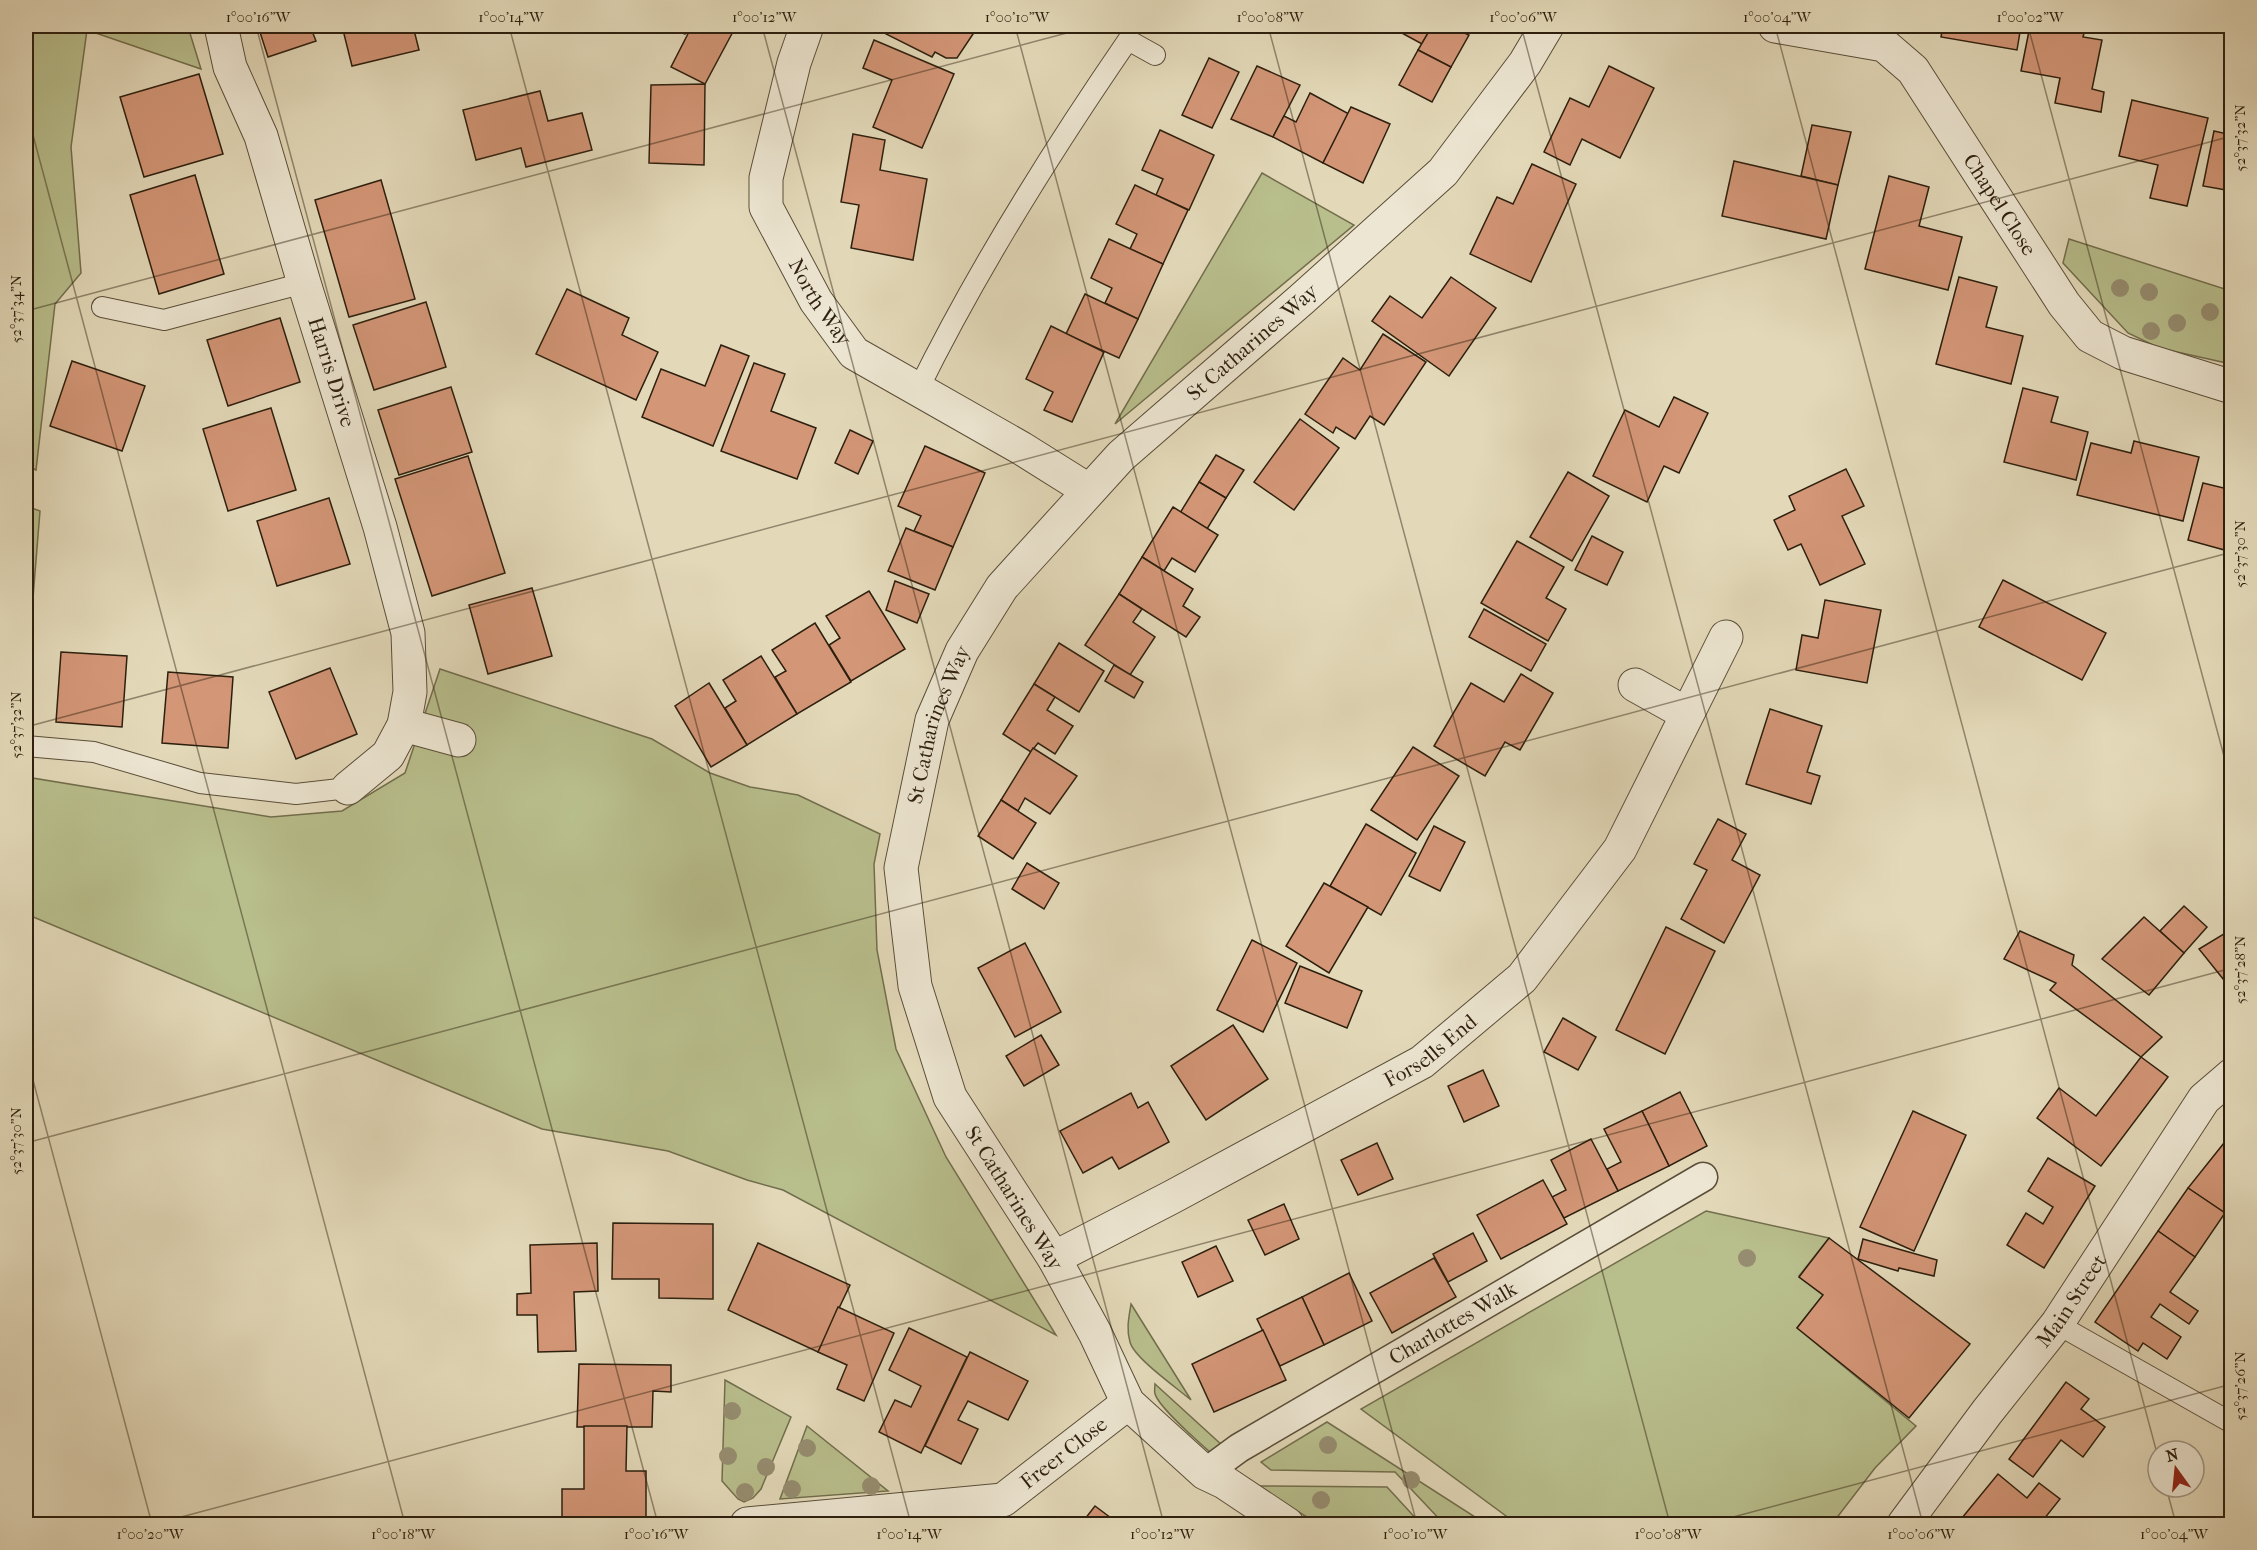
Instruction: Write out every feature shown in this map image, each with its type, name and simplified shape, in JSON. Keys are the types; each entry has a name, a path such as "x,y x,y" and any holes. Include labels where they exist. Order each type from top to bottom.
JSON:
{"street":[{"name":"Harris Drive","path":"221,26 230,67 261,136 380,527 408,633 410,692 404,724 388,755 348,788"},
{"name":"North Way","path":"807,26 794,63 766,178 766,207 816,301 854,353 1021,447 1088,490"},
{"name":"St Catharines Way","path":"1287,1524 1224,1482 1205,1473 1128,1403 1095,1334 1054,1258 950,1097 915,986 901,868 933,720 962,651 1002,587 1120,456 1311,291 1443,172 1525,63 1547,26"},
{"name":"Chapel Close","path":"1775,26 1884,45 1913,70 2064,304 2090,336 2123,353 2232,387"},
{"name":"Forsells End","path":"1054,1258 1422,1062 1522,978 1620,849 1726,637"},
{"path":"1635,685 1687,714"},
{"path":"404,724 459,740"},
{"name":"Main Street","path":"1904,1524 1987,1412 2057,1324 2204,1099 2232,1075"},
{"name":"Charlottes Walk","path":"1205,1473 1239,1448 1703,1177"},
{"name":"Freer Close","path":"747,1524 1003,1500 1128,1403"}],"lane":[{"path":"918,390 943,338 996,245 1128,40 1155,55"},
{"path":"102,307 164,320 304,283"},
{"name":"Harris Drive","path":"26,746 94,752 200,783 296,794 348,788"},
{"path":"2057,1324 2232,1423"}],"green space":[{"path":"26,26 174,26 189,30 201,69 87,30 71,147 81,273 55,304 36,470 26,465"},
{"path":"1262,173 1354,225 1115,424"},
{"path":"2069,239 2231,291 2231,364 2159,348 2128,333 2063,263"},
{"path":"26,506 40,511 26,684"},
{"path":"440,669 652,739 710,773 750,787 798,795 880,834 874,864 877,950 896,1049 946,1157 1056,1335 783,1190 747,1180 668,1151 542,1129 26,914 26,777 271,817 342,811 405,773"},
{"path":"1706,1211 1829,1238 1799,1276 1823,1295 1797,1328 1916,1426 1875,1468 1832,1524 1517,1524 1361,1409"},
{"path":"1131,1304 1191,1400 1147,1364 1133,1349 1128,1332"},
{"path":"725,1380 791,1417 761,1489 753,1498 744,1502 738,1499 722,1481"},
{"path":"1155,1384 1223,1446 1213,1455 1199,1443 1158,1400"},
{"path":"1327,1422 1486,1524 1444,1524 1395,1472 1271,1470 1261,1462"},
{"path":"807,1426 888,1491 780,1499"},
{"path":"1257,1486 1387,1487 1421,1524 1318,1524"}],"building":[{"path":"258,26 310,26 316,41 268,57"},
{"path":"342,26 413,26 419,50 352,66"},
{"path":"666,26 689,26 685,34"},
{"path":"692,26 736,26 705,84 671,67"},
{"path":"890,26 974,26 975,31 957,58 946,58 935,52 932,57 886,34"},
{"path":"1389,26 1432,26 1422,44"},
{"path":"1432,26 1449,26 1469,35 1451,67 1418,50"},
{"path":"1943,26 2021,26 2017,50 1941,37"},
{"path":"2030,26 2086,26 2083,37 2102,40 2092,89 2104,92 2101,112 2055,103 2060,78 2021,71"},
{"path":"874,40 954,74 922,148 873,127 892,80 863,68"},
{"path":"1418,50 1451,67 1432,102 1399,85"},
{"path":"1209,58 1239,72 1212,128 1182,115"},
{"path":"1257,66 1300,85 1273,137 1231,119"},
{"path":"1609,66 1654,88 1620,158 1582,139 1570,165 1544,152 1570,98 1589,107"},
{"path":"199,74 223,154 144,177 120,97"},
{"path":"705,84 704,165 649,163 651,85"},
{"path":"540,91 548,121 582,113 592,150 526,167 521,148 476,160 463,110"},
{"path":"1310,93 1349,114 1323,163 1273,137 1284,116 1296,122"},
{"path":"2132,100 2208,118 2187,206 2150,198 2158,165 2119,156"},
{"path":"1351,107 1390,124 1363,183 1323,163"},
{"path":"1812,125 1851,132 1838,185 1801,176"},
{"path":"1160,130 1214,155 1189,210 1156,195 1163,179 1142,170"},
{"path":"2214,131 2232,135 2232,191 2203,186"},
{"path":"853,134 885,140 880,170 927,179 913,260 851,248 859,205 841,202"},
{"path":"1734,161 1838,185 1826,239 1722,216"},
{"path":"1532,164 1576,184 1531,282 1470,254 1497,197 1513,204"},
{"path":"195,175 224,274 159,294 130,195"},
{"path":"1889,176 1929,187 1919,226 1962,237 1948,290 1865,269"},
{"path":"381,180 415,299 349,317 315,200"},
{"path":"1135,185 1188,210 1163,264 1130,249 1137,234 1116,224"},
{"path":"1109,239 1163,264 1138,319 1105,303 1112,288 1091,278"},
{"path":"1451,277 1496,308 1449,376 1372,321 1390,296 1422,318"},
{"path":"1959,277 1997,287 1986,327 2023,336 2011,384 1936,364"},
{"path":"567,289 629,318 622,335 658,352 636,400 536,354"},
{"path":"1085,294 1138,319 1119,358 1066,334"},
{"path":"426,302 446,367 374,390 353,325"},
{"path":"280,318 300,382 228,406 207,340"},
{"path":"1051,326 1104,352 1072,422 1044,410 1053,392 1026,379"},
{"path":"1383,334 1426,362 1384,425 1370,416 1355,439 1336,427 1333,433 1305,414 1343,358 1360,370"},
{"path":"721,345 749,356 713,446 642,417 661,369 705,386"},
{"path":"72,361 145,386 122,451 50,426"},
{"path":"754,363 785,374 771,411 816,428 797,479 721,451"},
{"path":"451,387 472,452 399,475 378,410"},
{"path":"2023,388 2058,397 2051,422 2088,432 2076,480 2004,462"},
{"path":"1674,397 1708,413 1679,473 1664,466 1647,502 1593,476 1625,410 1659,427"},
{"path":"271,408 296,490 228,511 203,429"},
{"path":"1300,419 1339,448 1294,510 1254,482"},
{"path":"850,430 873,441 858,474 835,463"},
{"path":"2134,441 2199,457 2183,521 2077,495 2091,443 2131,453"},
{"path":"925,446 985,473 953,547 914,531 921,516 898,506"},
{"path":"1216,455 1244,470 1226,498 1199,482"},
{"path":"468,456 505,573 432,596 395,479"},
{"path":"1846,469 1864,506 1842,516 1865,564 1820,585 1801,544 1788,550 1774,520 1795,510 1789,496"},
{"path":"1568,472 1609,496 1572,561 1530,537"},
{"path":"1199,482 1226,498 1207,529 1180,513"},
{"path":"2203,483 2232,490 2232,537 2228,551 2188,540"},
{"path":"329,498 350,564 277,586 257,521"},
{"path":"1173,507 1218,535 1195,572 1172,558 1164,571 1142,557"},
{"path":"906,528 953,547 935,590 888,571"},
{"path":"1592,536 1623,552 1607,585 1575,570"},
{"path":"1517,541 1564,567 1546,598 1566,609 1548,641 1481,603"},
{"path":"1142,557 1193,589 1183,606 1200,617 1186,637 1119,594"},
{"path":"2003,580 2106,633 2082,680 1979,627"},
{"path":"895,581 929,594 917,623 886,610"},
{"path":"532,588 552,656 488,674 469,605"},
{"path":"869,591 905,649 851,681 829,645 840,638 826,616"},
{"path":"1119,594 1142,609 1133,622 1155,637 1130,675 1085,645"},
{"path":"1825,600 1881,610 1867,683 1796,670 1802,635 1818,638"},
{"path":"1484,609 1546,644 1531,671 1469,637"},
{"path":"815,623 851,682 797,714 775,677 786,671 772,650"},
{"path":"1059,643 1104,671 1079,712 1034,684"},
{"path":"61,652 127,656 122,727 56,722"},
{"path":"761,656 797,714 747,745 725,708 736,701 723,680"},
{"path":"1114,665 1143,682 1134,698 1105,681"},
{"path":"330,668 357,734 296,759 269,692"},
{"path":"168,672 233,677 228,748 162,743"},
{"path":"1521,674 1553,693 1520,750 1505,742 1485,776 1434,746 1471,683 1504,702"},
{"path":"709,683 747,745 711,767 675,706"},
{"path":"1034,684 1055,697 1047,710 1073,726 1055,754 1038,743 1031,752 1003,734"},
{"path":"1770,709 1822,726 1807,772 1820,776 1811,804 1746,784"},
{"path":"1413,747 1459,776 1417,840 1371,810"},
{"path":"1033,748 1077,776 1050,814 1025,798 1018,811 1001,800"},
{"path":"1001,800 1036,823 1013,859 978,836"},
{"path":"1718,819 1746,834 1732,860 1760,875 1724,943 1681,919 1707,870 1694,864"},
{"path":"1366,824 1416,853 1381,915 1330,886"},
{"path":"1434,826 1465,842 1440,891 1409,876"},
{"path":"1027,863 1059,883 1044,909 1012,889"},
{"path":"1324,883 1368,907 1329,973 1286,946"},
{"path":"2184,906 2207,927 2184,953 2160,931"},
{"path":"2144,917 2184,953 2149,995 2102,959"},
{"path":"1666,927 1715,951 1665,1054 1616,1030"},
{"path":"2232,929 2232,990 2199,949"},
{"path":"2020,931 2074,955 2072,965 2162,1037 2141,1057 2050,990 2056,983 2004,959"},
{"path":"1252,940 1297,963 1263,1032 1217,1010"},
{"path":"1025,943 1061,1012 1015,1037 978,968"},
{"path":"1300,966 1362,991 1347,1028 1285,1003"},
{"path":"1563,1018 1596,1037 1578,1070 1544,1052"},
{"path":"1233,1025 1268,1079 1206,1120 1171,1066"},
{"path":"1041,1035 1059,1065 1024,1086 1006,1056"},
{"path":"2141,1057 2168,1077 2101,1166 2037,1118 2059,1088 2096,1116"},
{"path":"1483,1070 1499,1106 1464,1122 1448,1086"},
{"path":"1680,1092 1707,1146 1669,1166 1642,1111"},
{"path":"1131,1093 1138,1108 1148,1102 1169,1142 1119,1169 1112,1157 1083,1173 1060,1131"},
{"path":"1642,1111 1669,1166 1618,1191 1607,1169 1621,1162 1604,1129"},
{"path":"1913,1111 1966,1135 1914,1251 1860,1227"},
{"path":"2232,1133 2232,1207 2225,1213 2188,1188"},
{"path":"1591,1139 1618,1191 1564,1218 1552,1197 1566,1190 1551,1160"},
{"path":"1377,1143 1393,1179 1358,1195 1341,1160"},
{"path":"2048,1158 2095,1186 2044,1268 2007,1245 2026,1213 2043,1224 2053,1207 2028,1191"},
{"path":"1543,1180 1567,1224 1501,1259 1477,1215"},
{"path":"2188,1188 2225,1213 2195,1257 2158,1231"},
{"path":"1284,1204 1299,1239 1265,1255 1248,1220"},
{"path":"613,1223 713,1224 713,1299 659,1298 659,1279 612,1279"},
{"path":"2158,1231 2195,1257 2170,1292 2198,1311 2189,1324 2160,1304 2151,1317 2181,1337 2167,1359 2143,1343 2138,1351 2095,1322"},
{"path":"1473,1233 1487,1261 1448,1282 1433,1254"},
{"path":"1829,1238 1970,1344 1909,1418 1797,1328 1823,1295 1799,1277"},
{"path":"1863,1239 1937,1260 1934,1276 1899,1268 1898,1271 1858,1259"},
{"path":"597,1243 598,1291 574,1292 576,1351 538,1352 537,1315 517,1315 517,1294 531,1293 530,1245"},
{"path":"758,1243 850,1285 818,1352 728,1310"},
{"path":"1216,1246 1233,1281 1198,1297 1182,1262"},
{"path":"1434,1258 1456,1297 1392,1333 1370,1293"},
{"path":"1349,1273 1372,1321 1324,1345 1302,1297"},
{"path":"1302,1297 1324,1345 1280,1366 1257,1319"},
{"path":"838,1307 894,1333 864,1401 837,1389 847,1365 818,1352"},
{"path":"909,1328 967,1357 921,1453 879,1432 895,1400 911,1407 921,1386 889,1370"},
{"path":"1263,1330 1286,1380 1214,1412 1192,1364"},
{"path":"970,1352 1028,1381 1008,1420 968,1401 958,1420 978,1429 961,1464 925,1446"},
{"path":"579,1364 671,1365 671,1392 653,1391 652,1427 577,1427"},
{"path":"2066,1382 2089,1399 2081,1409 2105,1427 2083,1457 2061,1440 2033,1477 2009,1459"},
{"path":"584,1426 627,1426 626,1471 646,1471 646,1523 562,1523 562,1489 584,1489"},
{"path":"1998,1474 2027,1498 2039,1483 2060,1499 2040,1524 1957,1524"},
{"path":"1095,1506 1119,1524 1081,1524"}]}
